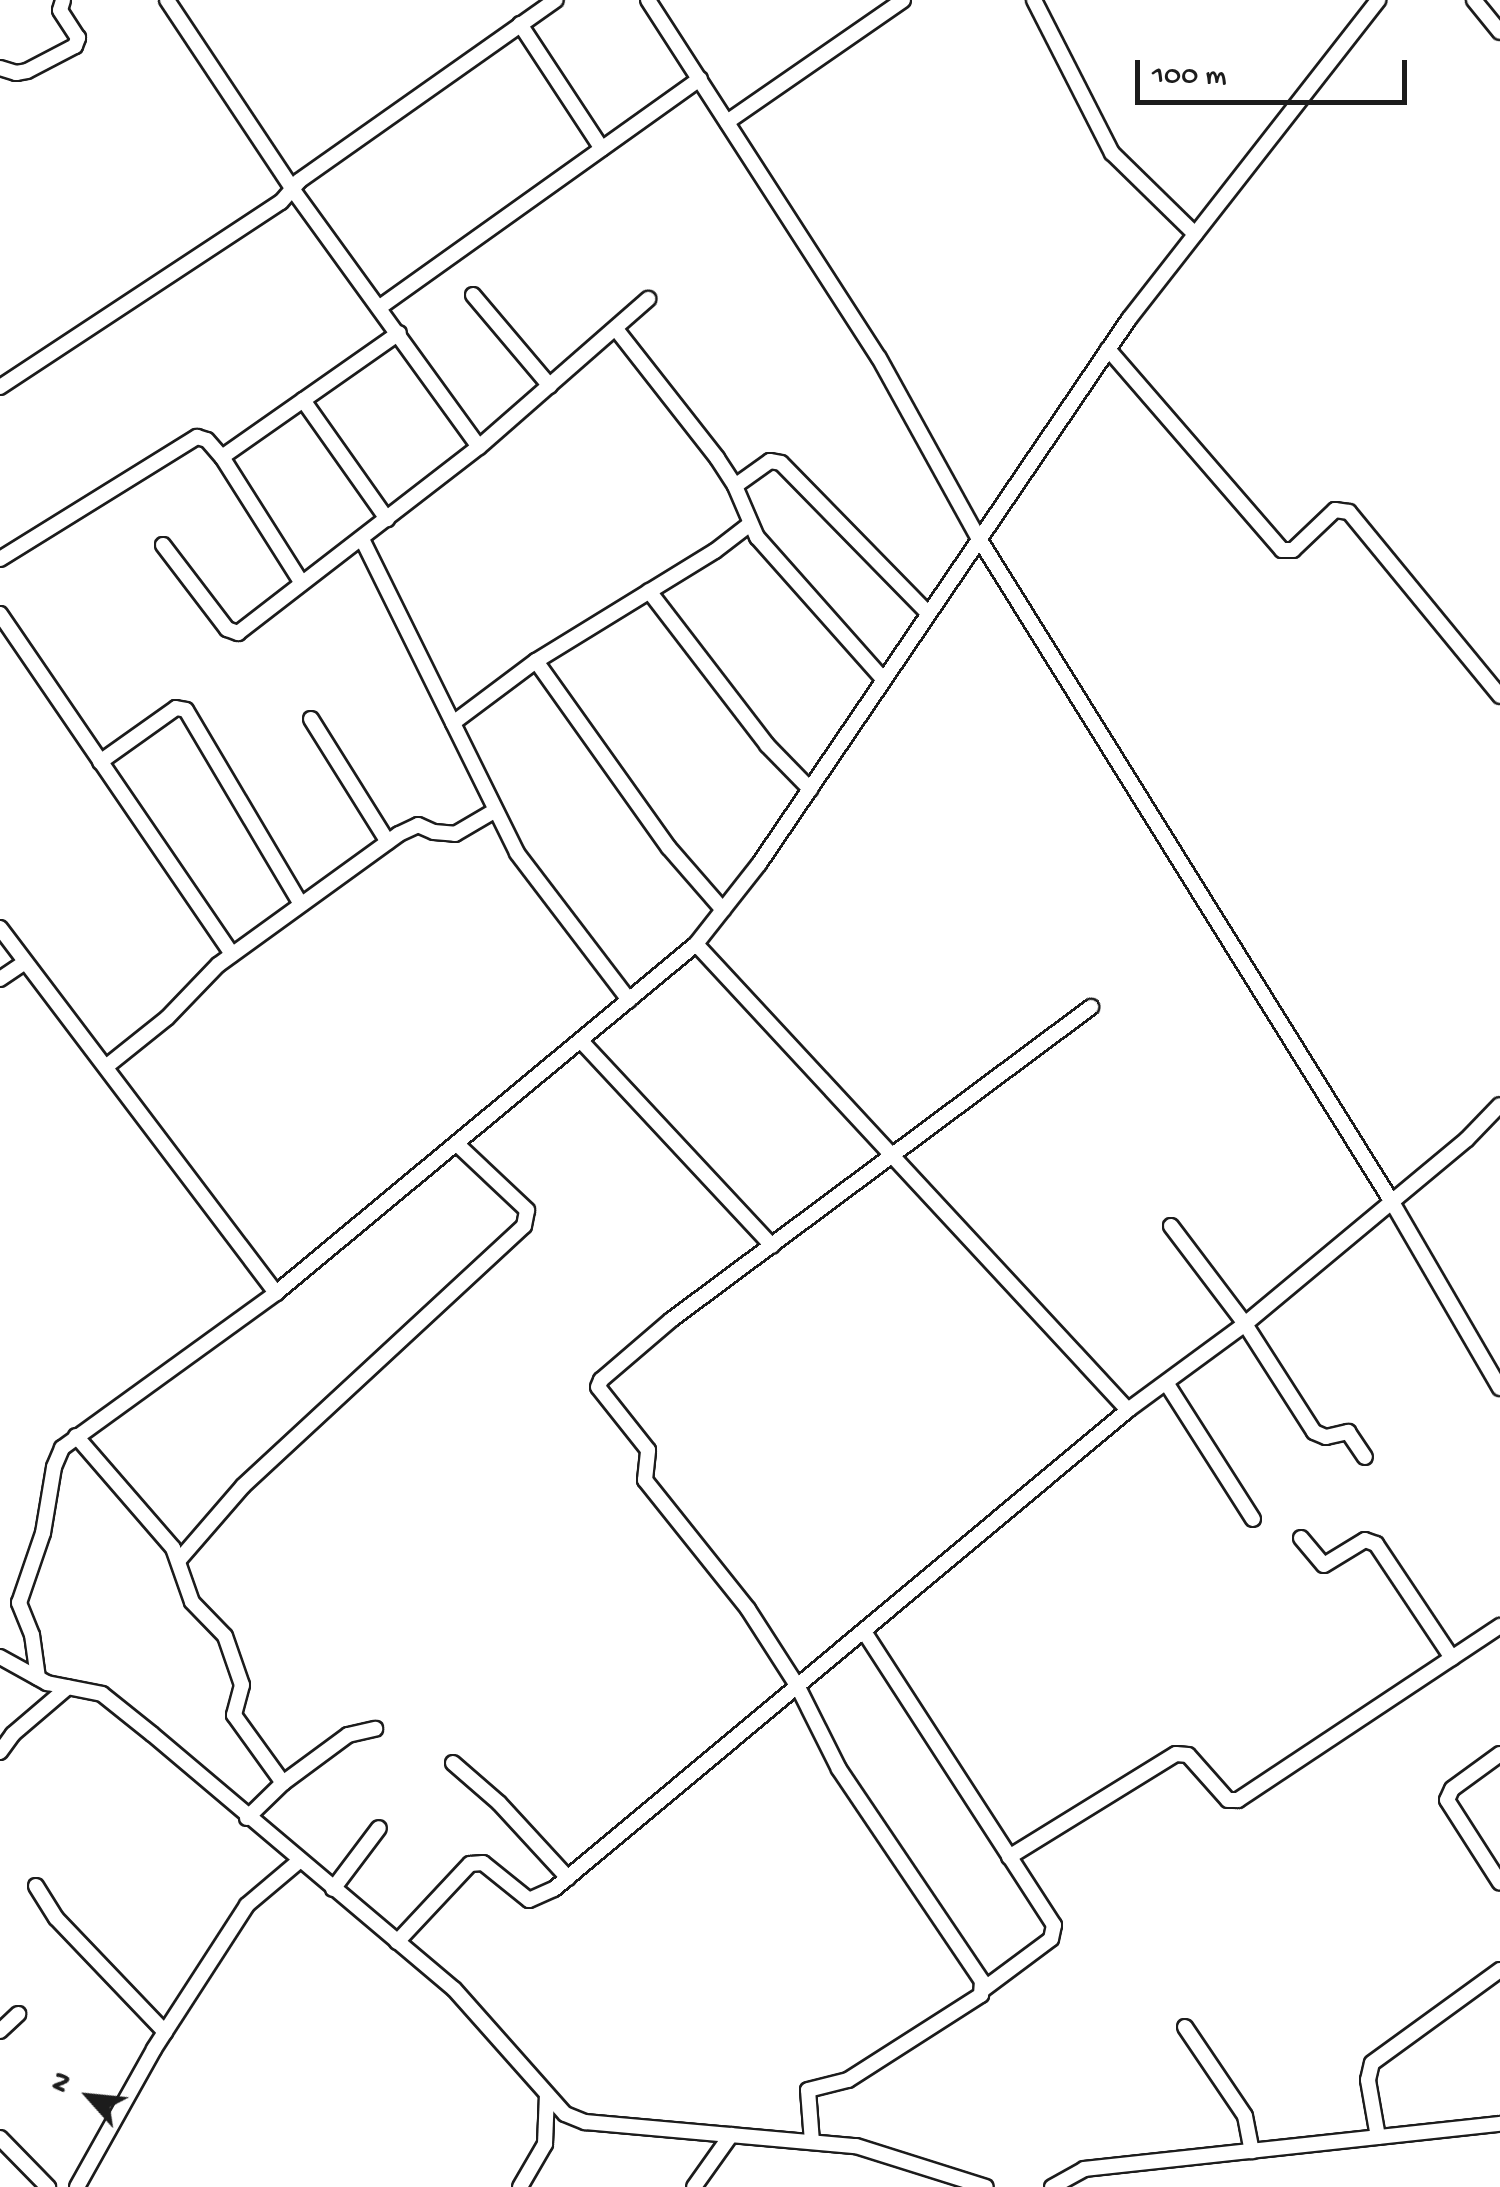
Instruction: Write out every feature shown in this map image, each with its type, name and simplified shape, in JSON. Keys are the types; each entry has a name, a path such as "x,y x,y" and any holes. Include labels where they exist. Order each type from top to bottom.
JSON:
{"street":[{"path":"0,68 16,73 27,70 76,46 78,38 60,10 63,0"},
{"path":"167,0 293,190 479,447"},
{"path":"0,387 293,190 298,181 556,0"},
{"path":"648,0 879,358 978,537 1392,1202 1500,1388"},
{"path":"727,122 902,0"},
{"path":"1034,0 1112,153 1195,234"},
{"path":"38,1678 32,1635 19,1603 46,1523 58,1456 76,1436 276,1292 696,944 810,789 1108,349 1378,0"},
{"path":"1474,0 1500,32"},
{"path":"520,24 602,149"},
{"path":"380,307 700,80"},
{"path":"473,295 550,386"},
{"path":"163,544 233,633 479,447 648,299"},
{"path":"616,329 735,486 750,524 884,680"},
{"path":"222,458 398,333"},
{"path":"1108,349 1282,550 1293,550 1336,510 1350,512 1500,696"},
{"path":"303,400 387,519"},
{"path":"0,559 188,439 207,440 301,582"},
{"path":"735,486 770,461 781,463 928,613"},
{"path":"453,723 536,661 750,524"},
{"path":"362,539 494,811 548,898 629,1000"},
{"path":"649,591 767,745 810,789"},
{"path":"0,614 232,954"},
{"path":"536,661 668,848 723,910"},
{"path":"100,762 176,708 186,710 300,903"},
{"path":"312,719 388,842"},
{"path":"107,1066 167,1018 232,954 388,842 418,825 434,832 455,834 494,811"},
{"path":"0,928 276,1292"},
{"path":"696,944 1128,1410"},
{"path":"0,980 25,962"},
{"path":"984,1989 839,1768 798,1688 733,1588 645,1480 648,1450 598,1388 601,1380 671,1320 1091,1007"},
{"path":"581,1040 772,1246"},
{"path":"397,1942 470,1864 483,1863 529,1900 568,1878 1128,1410 1244,1324 1392,1202 1500,1105"},
{"path":"179,1560 243,1486 524,1226 527,1210 458,1144"},
{"path":"1171,1226 1244,1324 1314,1432 1326,1437 1348,1432 1365,1457"},
{"path":"1167,1384 1252,1518"},
{"path":"76,1436 179,1560 192,1602 225,1636 242,1685 234,1715 283,1783"},
{"path":"1301,1538 1324,1565 1366,1540 1376,1544 1452,1658"},
{"path":"1010,1857 1176,1754 1188,1755 1228,1800 1238,1800 1500,1626"},
{"path":"812,2142 808,2090 848,2080 984,1989 1054,1932 1050,1916 864,1633"},
{"path":"0,1657 38,1678 102,1694 454,1989 565,2114 585,2122 856,2146 986,2187"},
{"path":"0,1752 13,1734 68,1687"},
{"path":"248,1818 283,1783 348,1735 375,1729"},
{"path":"1500,1754 1452,1789 1446,1800 1500,1883"},
{"path":"453,1763 498,1803 568,1878"},
{"path":"333,1889 380,1828"},
{"path":"76,2187 165,2032 247,1905 299,1861"},
{"path":"36,1886 56,1918 165,2032"},
{"path":"1378,2137 1368,2080 1372,2062 1500,1970"},
{"path":"0,2031 18,2014"},
{"path":"1185,2026 1246,2116 1252,2151"},
{"path":"520,2187 545,2144 548,2096"},
{"path":"1052,2187 1084,2169 1500,2124"},
{"path":"694,2187 731,2135"},
{"path":"0,2138 48,2187"}]}
